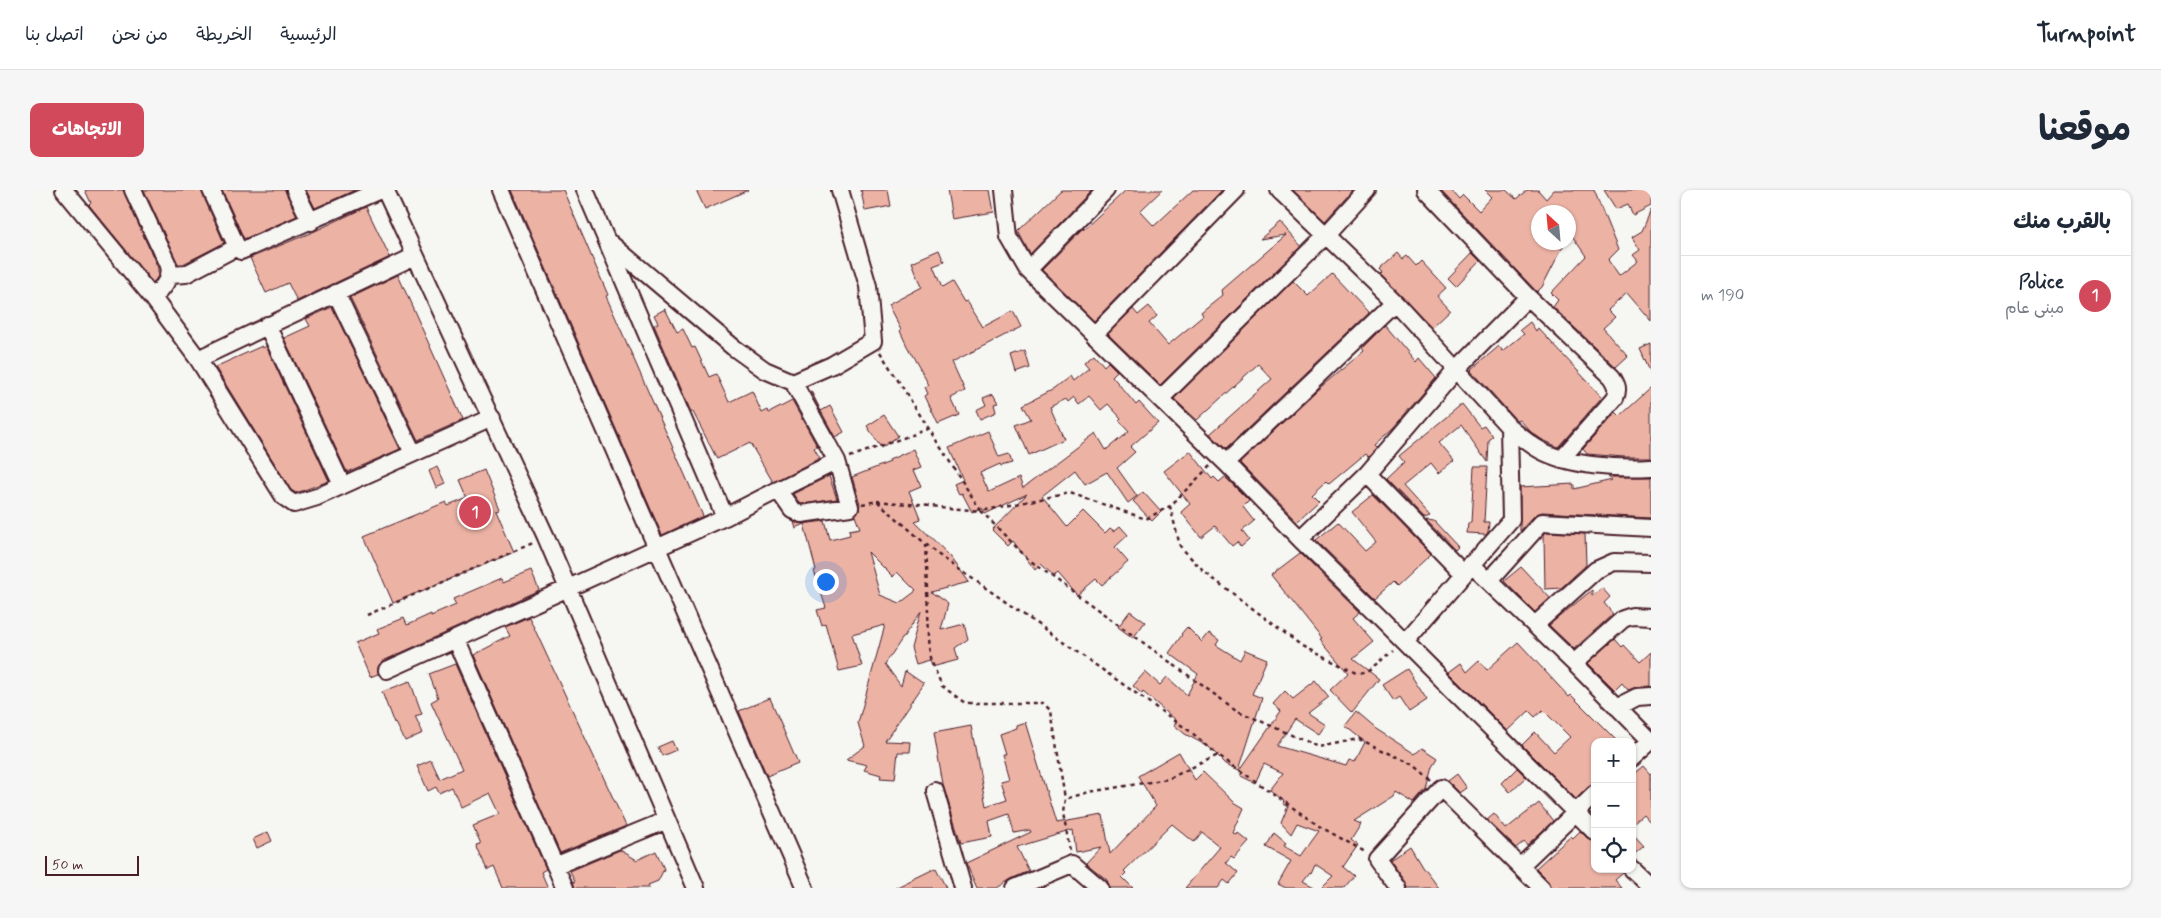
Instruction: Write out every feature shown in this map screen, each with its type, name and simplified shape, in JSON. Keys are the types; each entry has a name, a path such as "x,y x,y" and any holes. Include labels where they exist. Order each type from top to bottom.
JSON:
{"street":[{"path":"64,190 153,298 198,359 288,502 294,504 302,503 492,418"},
{"path":"133,190 168,265 170,275 166,283 153,298"},
{"path":"211,190 237,247 241,251 245,251 312,222 380,190"},
{"path":"295,190 312,222"},
{"path":"385,190 546,537 696,888"},
{"path":"501,190 805,888"},
{"path":"585,190 725,517"},
{"path":"793,382 832,365 873,341 868,286 840,190"},
{"path":"1004,190 1009,237 1028,270 1222,460 1591,828"},
{"path":"1028,270 1106,190"},
{"path":"1094,335 1236,190"},
{"path":"1279,190 1327,234 1395,302 1509,427 1541,451 1561,459 1598,465 1651,467"},
{"path":"1160,399 1327,234 1367,190"},
{"path":"1426,190 1528,297 1612,377 1618,387 1615,398 1561,459"},
{"path":"606,240 733,347 765,370 793,382 837,461 850,507 801,514 792,510 778,490"},
{"path":"170,275 186,274 237,247"},
{"path":"198,359 415,256"},
{"path":"336,293 413,453"},
{"path":"1300,539 1367,474 1457,370 1528,297"},
{"path":"1222,460 1395,302"},
{"path":"267,325 342,485"},
{"path":"1405,642 1510,520 1509,427"},
{"path":"387,670 657,550 837,461"},
{"path":"1367,474 1467,569 1489,580 1651,741 1636,754"},
{"path":"1510,520 1651,528"},
{"path":"1489,580 1542,522"},
{"path":"1535,625 1596,570 1614,562 1651,564"},
{"path":"1574,663 1623,619 1632,616 1651,617"},
{"path":"455,639 564,888"},
{"path":"1617,706 1638,697 1651,696"},
{"path":"1398,888 1377,859 1441,788 1542,888"},
{"path":"935,791 963,888"},
{"path":"1520,866 1591,798"},
{"path":"555,866 667,820"},
{"path":"1016,888 1072,864 1100,888"},
{"path":"1636,873 1651,887"}],"path":[{"path":"873,341 981,511 1028,559 1236,710 1318,747 1359,739 1414,765 1441,788"},
{"path":"837,461 928,429"},
{"path":"850,507 877,501 981,511 1070,493 1146,519 1170,506 1222,460"},
{"path":"877,501 926,544 1191,732 1218,755 1319,826 1377,859"},
{"path":"1170,506 1180,546 1203,571 1302,646 1360,675 1367,672 1385,655"},
{"path":"367,614 546,537"},
{"path":"926,544 930,658 942,686 965,703 1043,703 1051,711 1065,799 1063,813 1072,864"},
{"path":"1065,799 1089,792 1168,779 1218,755"}],"building":[{"path":"85,190 123,190 158,268 158,276 153,283 89,205 91,203"},
{"path":"144,190 201,190 224,243 183,264 178,264"},
{"path":"222,190 285,190 297,216 244,239"},
{"path":"306,190 355,190 315,208"},
{"path":"512,190 563,190 608,295 606,296 703,516 662,535"},
{"path":"696,190 748,190 705,209"},
{"path":"861,190 888,190 891,206 865,211"},
{"path":"947,190 990,190 994,212 952,219"},
{"path":"1061,190 1092,190 1030,254 1018,231"},
{"path":"1126,190 1162,190 1140,211 1154,226 1193,190 1222,190 1094,321 1042,270 1084,227 1083,230"},
{"path":"1293,190 1353,190 1325,221"},
{"path":"1440,190 1451,190 1459,199 1463,195 1479,211 1492,197 1485,190 1506,190 1516,199 1527,190 1538,190 1546,199 1554,190 1594,190 1618,250 1608,260 1619,276 1638,261 1633,255 1640,250 1632,237 1642,231 1651,210 1651,321 1627,293 1608,310 1615,317 1603,328 1628,356 1616,367 1553,307 1558,300 1551,293 1586,256 1576,242 1576,205 1531,205 1531,250 1561,250 1542,287 1537,292"},
{"path":"1604,190 1651,190 1651,206 1633,215 1628,204 1616,209"},
{"path":"366,207 390,257 297,301 288,283 266,293 250,258"},
{"path":"1280,222 1301,246 1160,385 1108,334 1133,309 1138,315 1149,306 1157,316 1149,323 1168,345 1203,316 1201,313 1223,295 1222,290 1286,235 1260,239"},
{"path":"939,250 944,262 933,266 942,288 952,282 964,302 967,301 983,327 1013,311 1021,327 952,362 965,391 951,398 959,415 938,424 925,396 928,394 925,387 929,385 907,346 888,305 922,287 912,262"},
{"path":"1398,253 1403,259 1407,256 1416,266 1421,261 1446,288 1437,296 1450,310 1432,327 1381,275 1383,273 1380,269"},
{"path":"1472,253 1480,261 1456,286 1448,278"},
{"path":"1332,274 1369,313 1226,449 1210,434 1272,379 1258,364 1197,420 1174,399 1293,281 1308,296"},
{"path":"398,275 463,420 418,440 350,298"},
{"path":"332,307 400,449 347,472 284,338 310,326 306,319"},
{"path":"665,309 677,332 683,329 692,348 695,347 709,377 716,374 729,402 752,391 762,413 768,410 769,413 792,401 817,446 814,448 820,458 773,482 750,443 717,459 693,412 691,412 654,325 658,323 654,315"},
{"path":"1530,322 1536,331 1538,328 1602,397 1558,447 1541,439 1531,432 1520,420 1516,420 1471,370 1499,346 1503,351 1524,334 1520,330"},
{"path":"1385,325 1416,362 1419,358 1436,378 1393,428 1374,445 1377,448 1368,457 1365,454 1329,484 1326,481 1312,494 1319,501 1297,521 1240,463 1317,390 1364,351 1362,348"},
{"path":"1651,344 1651,374 1640,349"},
{"path":"262,346 263,348 266,346 329,481 296,493 291,490 215,367"},
{"path":"1025,351 1030,368 1016,373 1011,356"},
{"path":"1094,354 1104,366 1108,362 1117,371 1112,376 1136,405 1139,402 1158,423 1130,447 1135,452 1117,468 1137,496 1128,503 1107,472 1085,484 1075,470 1042,496 1067,527 1083,511 1105,533 1110,528 1114,531 1120,526 1128,535 1115,547 1128,562 1102,585 1096,579 1077,595 1058,573 1054,576 1041,564 1035,570 1013,541 1008,546 992,530 1027,494 985,514 982,508 972,512 962,493 959,494 954,484 963,480 949,448 988,431 999,457 1009,454 1012,463 1001,466 1000,464 980,473 989,492 1019,478 1023,488 1096,433 1106,450 1129,431 1119,420 1121,418 1108,404 1101,410 1089,396 1079,404 1074,397 1068,402 1066,399 1050,407 1064,439 1029,455 1016,425 1031,419 1023,405 1054,389 1070,376 1073,381 1089,368 1084,362"},
{"path":"1651,388 1651,457 1587,454 1583,449 1616,412 1620,416"},
{"path":"810,391 821,411 830,406 844,432 835,437"},
{"path":"993,394 998,403 994,404 996,412 980,419 976,410 986,405 983,398"},
{"path":"1462,404 1480,427 1484,425 1492,436 1488,439 1487,462 1461,425 1439,443 1454,461 1439,473 1431,463 1403,486 1430,516 1424,518 1386,479 1404,462 1399,456"},
{"path":"884,415 898,436 881,448 867,426"},
{"path":"914,449 922,467 914,470 921,486 909,491 920,519 914,521 950,556 969,582 931,592 948,604 941,630 964,624 968,639 955,648 958,660 932,667 930,660 916,664 911,647 921,611 885,664 901,686 905,671 924,684 885,741 911,742 910,752 898,752 895,779 880,778 881,775 864,770 867,765 846,760 865,746 858,723 885,625 852,634 862,666 839,671 826,624 822,626 817,610 826,608 814,571 816,570 804,524 795,528 793,521 802,524 825,521 830,540 850,535 849,530 860,528 855,515 859,510 860,504 852,477 890,462 889,460","holes":["868,552 893,577 897,572 916,591 900,603 880,595"]},
{"path":"1190,451 1212,479 1214,477 1219,482 1225,477 1249,501 1243,507 1254,521 1242,531 1249,540 1241,547 1237,542 1232,546 1215,526 1201,537 1181,512 1190,504 1164,471"},
{"path":"437,467 445,484 436,488 429,471"},
{"path":"1474,467 1487,467 1484,522 1489,522 1486,534 1467,533 1468,523 1471,523"},
{"path":"484,470 500,509 496,510 514,552 393,603 364,536 446,502 448,506 468,498 460,480"},
{"path":"829,476 837,499 802,504 793,494"},
{"path":"1608,477 1651,477 1651,518 1542,512 1535,515 1520,531 1520,487 1574,484 1574,489 1612,480"},
{"path":"1143,492 1161,512 1152,521 1133,501"},
{"path":"1373,495 1431,554 1397,586 1393,582 1375,598 1316,540 1338,522 1365,551 1376,542 1352,512"},
{"path":"1426,520 1434,521 1458,547 1455,550"},
{"path":"1546,532 1585,534 1586,565 1561,588 1545,589 1544,535"},
{"path":"1300,553 1360,612 1353,618 1374,642 1353,659 1379,679 1352,713 1330,690 1348,673 1320,640 1322,639 1271,575"},
{"path":"1521,567 1550,598 1535,612 1504,581"},
{"path":"531,571 539,590 383,661 379,665 378,674 370,677 355,643 379,633 377,629 404,618 407,625 431,614 431,616 456,605 453,599 502,578 504,582"},
{"path":"1602,588 1610,597 1604,603 1613,614 1574,649 1549,625 1592,590 1592,596"},
{"path":"1130,611 1145,622 1133,638 1118,627"},
{"path":"529,617 626,826 560,853 473,655 510,636 505,627"},
{"path":"1187,627 1202,642 1209,633 1219,640 1216,645 1240,660 1245,650 1267,659 1252,694 1262,698 1239,770 1226,764 1209,747 1185,734 1174,725 1177,721 1143,692 1142,694 1133,686 1145,672 1160,685 1167,677 1187,695 1198,674 1169,653"},
{"path":"1615,639 1622,647 1624,645 1640,662 1651,652 1651,686 1636,687 1628,690 1622,683 1615,690 1588,663"},
{"path":"1518,642 1569,697 1571,695 1614,738 1591,738 1591,786 1576,799 1522,745 1535,732 1554,752 1570,737 1543,710 1535,717 1529,711 1508,731 1449,672 1461,663 1467,672 1479,661 1487,670"},
{"path":"455,664 546,869 541,872 548,888 503,888 494,867 488,870 477,844 481,843 473,825 500,814 490,793 461,807 452,787 439,793 436,787 428,791 417,766 431,760 440,779 462,769 431,702 438,698 429,674"},
{"path":"1407,669 1427,700 1409,712 1399,697 1393,701 1382,685"},
{"path":"410,681 422,714 415,716 423,733 405,741 396,723 394,724 382,692"},
{"path":"1316,681 1329,697 1308,713 1325,724 1318,734 1295,719 1277,746 1346,766 1349,760 1355,762 1365,742 1345,726 1356,712 1376,729 1415,754 1422,748 1437,758 1432,766 1426,789 1414,803 1396,792 1394,796 1354,821 1361,824 1351,840 1358,845 1343,867 1354,876 1344,888 1321,888 1333,876 1315,864 1311,873 1303,881 1316,888 1286,888 1278,884 1291,861 1266,847 1274,833 1286,843 1284,846 1301,856 1319,831 1297,823 1291,834 1281,823 1288,806 1283,804 1284,801 1270,790 1283,773 1264,764 1255,783 1241,776 1243,772 1240,770 1281,711 1273,704 1285,691 1293,699"},
{"path":"770,698 798,763 767,776 739,711"},
{"path":"1025,722 1056,823 1103,815 1110,854 1156,806 1138,776 1179,752 1195,780 1203,772 1234,802 1244,808 1233,833 1237,835 1238,833 1249,842 1234,859 1231,857 1226,863 1238,873 1229,884 1224,880 1218,888 1185,888 1220,847 1202,832 1194,842 1172,824 1124,871 1126,873 1122,877 1133,888 1110,888 1107,880 1086,863 1101,847 1076,852 1073,830 1017,847 1029,871 997,888 977,888 966,863 1031,832 1030,830 1014,833 1009,814 989,821 992,837 961,843 943,785 934,733 971,726 986,806 1007,799 1001,781 1009,779 1002,754 1005,754 999,734 1016,728 1016,725"},
{"path":"672,741 676,750 662,756 658,747"},
{"path":"1644,766 1651,774 1651,823 1643,814 1636,820 1636,773"},
{"path":"1517,768 1526,777 1510,792 1502,783"},
{"path":"1457,774 1467,788 1460,793 1448,781"},
{"path":"1539,803 1553,821 1527,845 1524,841 1516,848 1487,820 1494,814 1506,829"},
{"path":"1580,831 1591,840 1591,873 1623,873 1615,880 1622,888 1552,888 1549,881 1536,868 1571,836 1573,838"},
{"path":"268,832 272,841 257,848 253,839"},
{"path":"1636,837 1644,846 1636,853"},
{"path":"1410,846 1439,888 1408,888 1406,882 1390,860"},
{"path":"620,850 637,860 656,851 664,869 658,881 648,885 649,888 575,888 573,882 575,881 570,871"},
{"path":"936,868 946,888 895,888"}],"place":[{"name":"Police","path":"475,512"}]}
